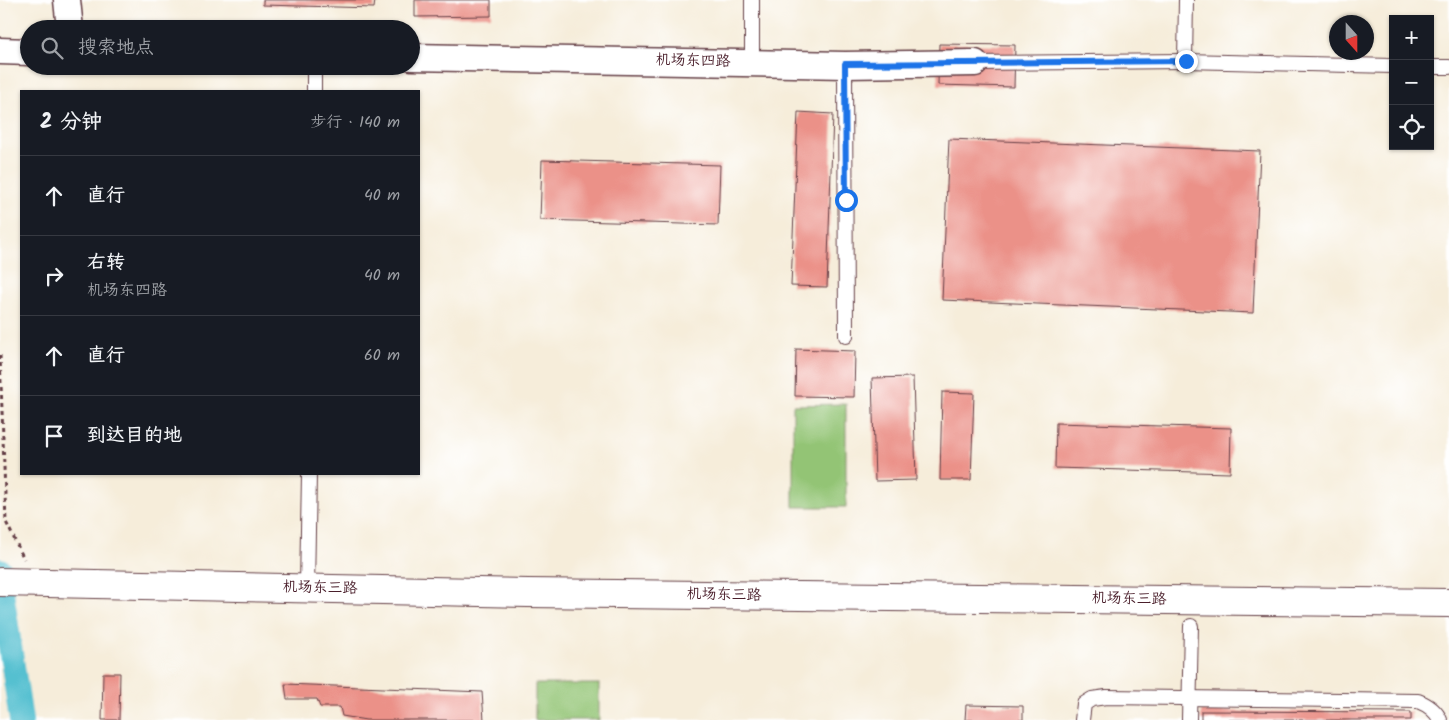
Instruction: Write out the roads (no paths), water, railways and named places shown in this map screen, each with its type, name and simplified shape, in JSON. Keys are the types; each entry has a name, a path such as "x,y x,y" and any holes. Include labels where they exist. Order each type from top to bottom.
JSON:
{"street":[{"path":"67,0 69,20"},
{"path":"0,51 20,52"},
{"name":"机场东四路","path":"420,57 845,64 975,63"},
{"name":"机场东三路","path":"0,582 528,593 1449,603"}],"lane":[{"path":"752,0 752,62"},
{"path":"1186,0 1186,61"},
{"path":"975,63 1186,61 1389,66"},
{"path":"845,64 846,336"},
{"path":"1434,67 1449,67"},
{"path":"314,75 314,90"},
{"path":"307,588 309,475"},
{"path":"1189,720 1191,626"},
{"path":"1082,720 1084,704 1092,699 1106,697 1418,701 1428,705 1438,715 1440,720"}],"waterway":[{"path":"0,570 21,720"}]}
